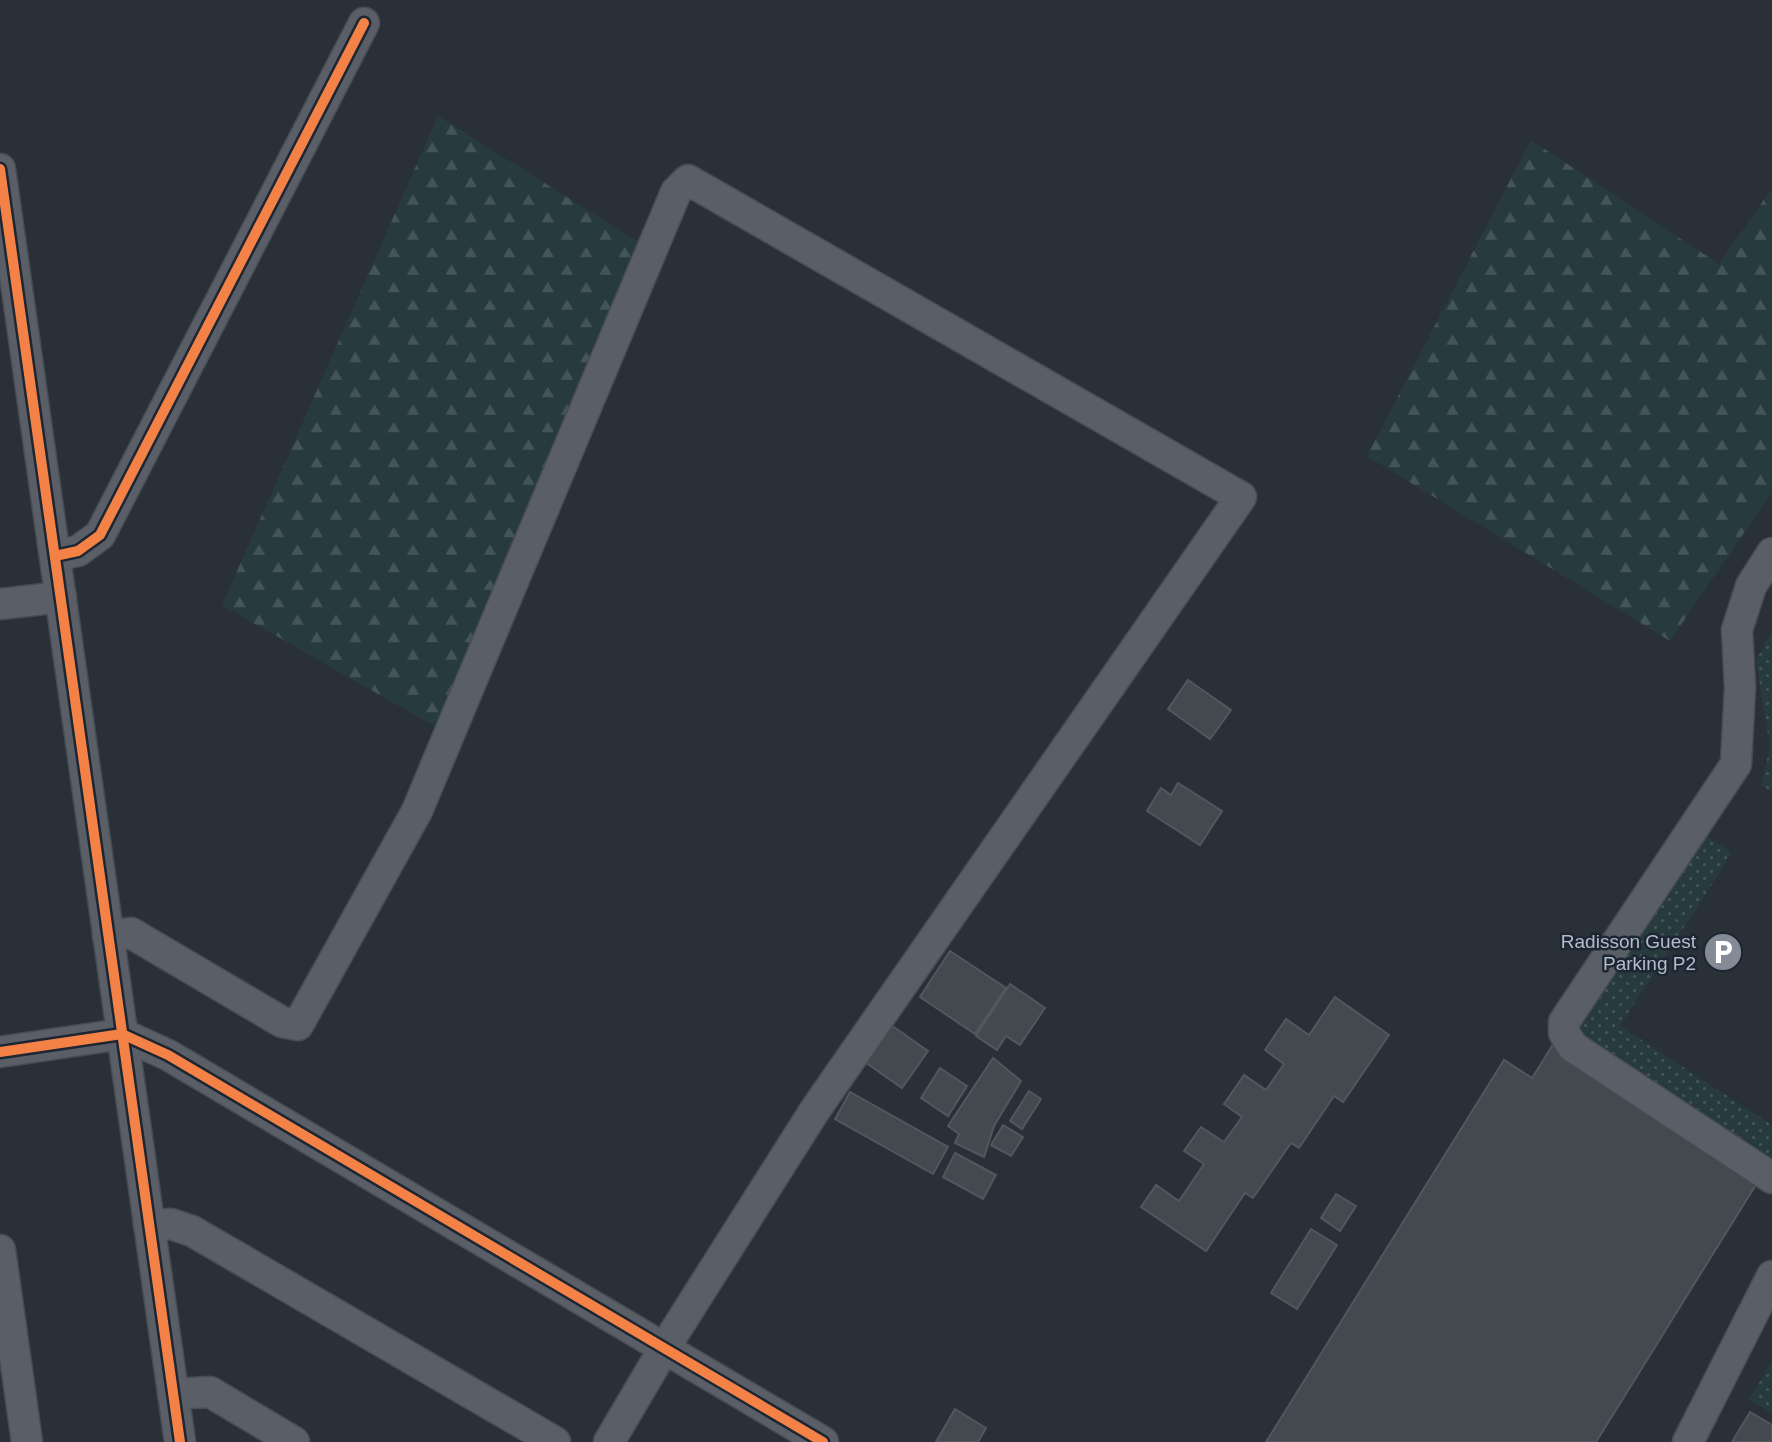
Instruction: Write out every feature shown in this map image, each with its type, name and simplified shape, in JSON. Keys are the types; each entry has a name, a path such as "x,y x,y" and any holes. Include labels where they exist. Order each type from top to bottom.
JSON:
{"street":[{"path":"55,556 78,551 100,535 364,23"},
{"path":"0,169 4,220 61,597 180,1442"},
{"path":"108,936 131,933 282,1022 298,1025 417,811 676,192 688,180 1241,496 815,1110 665,1347 610,1442"},
{"path":"1772,553 1751,586 1737,630 1740,687 1735,764 1564,1023 1564,1032 1573,1046 1772,1178"},
{"path":"0,604 61,597"},
{"path":"0,1052 122,1034 168,1055 823,1442"},
{"path":"149,1225 171,1224 192,1231 555,1442"},
{"path":"0,1250 27,1442"},
{"path":"1688,1442 1772,1276"},
{"path":"173,1394 210,1392 294,1442"}],"green space":[{"path":"438,116 640,243 436,727 222,605"},
{"path":"1531,140 1719,264 1772,188 1772,492 1670,641 1367,456"},
{"path":"1772,631 1772,792 1761,785 1770,747 1756,660"},
{"path":"1702,833 1732,853 1620,1026 1772,1125 1772,1161 1581,1037 1581,1020"},
{"path":"1772,1361 1772,1413 1749,1399"}],"building":[{"path":"1188,680 1231,710 1210,739 1168,709"},
{"path":"1178,783 1222,811 1200,845 1147,811 1161,788 1171,795"},
{"path":"950,951 1006,988 975,1034 920,997"},
{"path":"1010,984 1045,1008 1020,1045 1006,1036 997,1050 976,1036"},
{"path":"1335,997 1389,1035 1343,1102 1334,1096 1299,1148 1291,1143 1253,1198 1245,1193 1206,1251 1141,1207 1156,1185 1179,1201 1204,1164 1184,1151 1201,1127 1224,1142 1242,1117 1224,1104 1244,1075 1266,1090 1284,1064 1265,1050 1286,1019 1309,1035"},
{"path":"891,1025 928,1051 902,1088 865,1062"},
{"path":"1554,1043 1757,1183 1596,1442 1266,1442 1504,1060 1532,1078"},
{"path":"993,1058 1021,1081 994,1126 984,1157 955,1143 959,1134 948,1126"},
{"path":"940,1068 967,1086 948,1116 921,1098"},
{"path":"1029,1091 1041,1099 1022,1129 1010,1121"},
{"path":"850,1092 948,1147 933,1174 835,1119"},
{"path":"1003,1125 1023,1137 1011,1156 991,1145"},
{"path":"955,1153 996,1175 983,1199 943,1177"},
{"path":"1336,1194 1356,1206 1340,1231 1321,1218"},
{"path":"1311,1229 1337,1245 1297,1309 1271,1293"},
{"path":"955,1409 986,1428 978,1442 936,1442"},
{"path":"1750,1412 1772,1425 1772,1442 1732,1442"}],"cycle path":[{"path":"55,556 78,551 100,535 364,23"},
{"path":"0,169 180,1442"},
{"path":"0,1052 122,1034 168,1055 823,1442"}],"place":[{"name":"Radisson Guest Parking P2","path":"1723,952"}]}
